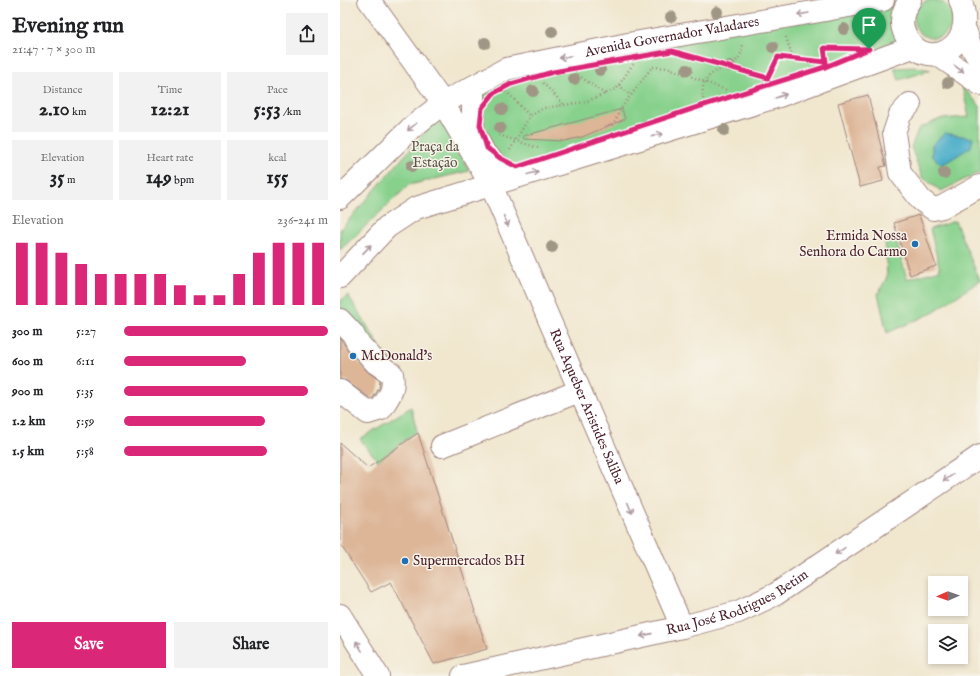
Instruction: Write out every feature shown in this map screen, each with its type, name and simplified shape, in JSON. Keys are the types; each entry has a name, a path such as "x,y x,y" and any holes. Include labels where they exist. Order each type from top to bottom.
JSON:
{"street":[{"name":"Rua Aqueber Aristides Saliba","path":"369,0 442,103 491,185 682,627"},
{"name":"Avenida Governador Valadares","path":"340,198 410,129 442,103 506,69 628,44 882,0"},
{"path":"910,0 902,15 902,24 906,36 913,46 921,52 938,54 955,48 962,41 971,22"},
{"path":"960,0 971,22 970,45 980,61"},
{"path":"340,277 387,227 416,208 511,178 548,169 779,96 913,46"},
{"path":"938,54 980,84"},
{"path":"473,87 473,132 485,154 511,178"},
{"path":"910,104 900,115 894,133 900,173 921,200 932,209 942,207 980,186"},
{"path":"340,320 353,334 356,342 392,374 394,384 381,409 368,413 340,391"},
{"path":"442,446 579,391"},
{"name":"Rua José Rodrigues Betim","path":"463,676 486,674 738,612 776,594 980,456"},
{"path":"340,615 378,676"}],"path":[{"path":"792,33 785,34 793,59"},
{"path":"702,102 703,84 715,72 735,64 742,53 744,40 737,41"},
{"path":"686,55 768,78 778,57 826,62 824,48 847,49"},
{"path":"507,154 530,116 544,108 585,102 605,94 619,85 636,61"},
{"path":"611,130 620,110 652,67 669,68 730,92"},
{"path":"575,73 605,94"},
{"path":"542,82 564,105"},
{"path":"619,85 630,95"},
{"path":"506,87 503,88 530,116"},
{"path":"496,134 543,149"}],"green space":[{"path":"933,0 943,3 949,9 952,19 949,29 943,35 933,38 923,35 917,29 914,19 917,9 923,3"},
{"path":"899,3 900,46 526,172 487,153 479,99 497,77 622,48"},
{"path":"915,67 931,70 899,80 894,68"},
{"path":"962,86 980,106 980,172 941,191 922,177 911,147 919,128 940,119 969,117"},
{"name":"Praça da Estação","path":"440,115 469,171 409,185 340,250 340,230"},
{"path":"955,221 980,281 930,314 887,333 878,294 887,277 885,239 895,236 907,279 940,270 930,229"},
{"path":"348,295 400,379 340,311 340,301"},
{"path":"411,407 417,431 378,461 360,439"}],"water":[{"path":"945,133 973,138 971,147 942,165 932,156 932,145"}],"building":[{"path":"868,95 886,166 880,167 883,181 860,187 838,103"},
{"path":"622,109 625,119 582,137 564,141 524,139 523,136"},
{"name":"Ermida Nossa Senhora do Carmo","path":"919,215 936,266 910,275 894,223"},
{"path":"340,338 348,350 367,371 380,381 379,388 373,398 371,399 347,381 340,379"},
{"name":"Supermercados BH","path":"418,433 487,649 434,664 391,582 371,592 340,544 340,443 368,468"}],"place":[{"name":"Ermida Nossa Senhora do Carmo","path":"915,244"},
{"name":"McDonald's","path":"353,356"},
{"name":"Supermercados BH","path":"405,561"}],"route":[{"path":"824,48 869,49 825,67 517,167 500,158 487,148 480,125 482,108 494,93 511,84 553,72 642,55 672,51 768,78 778,57 826,62 824,48"}]}
